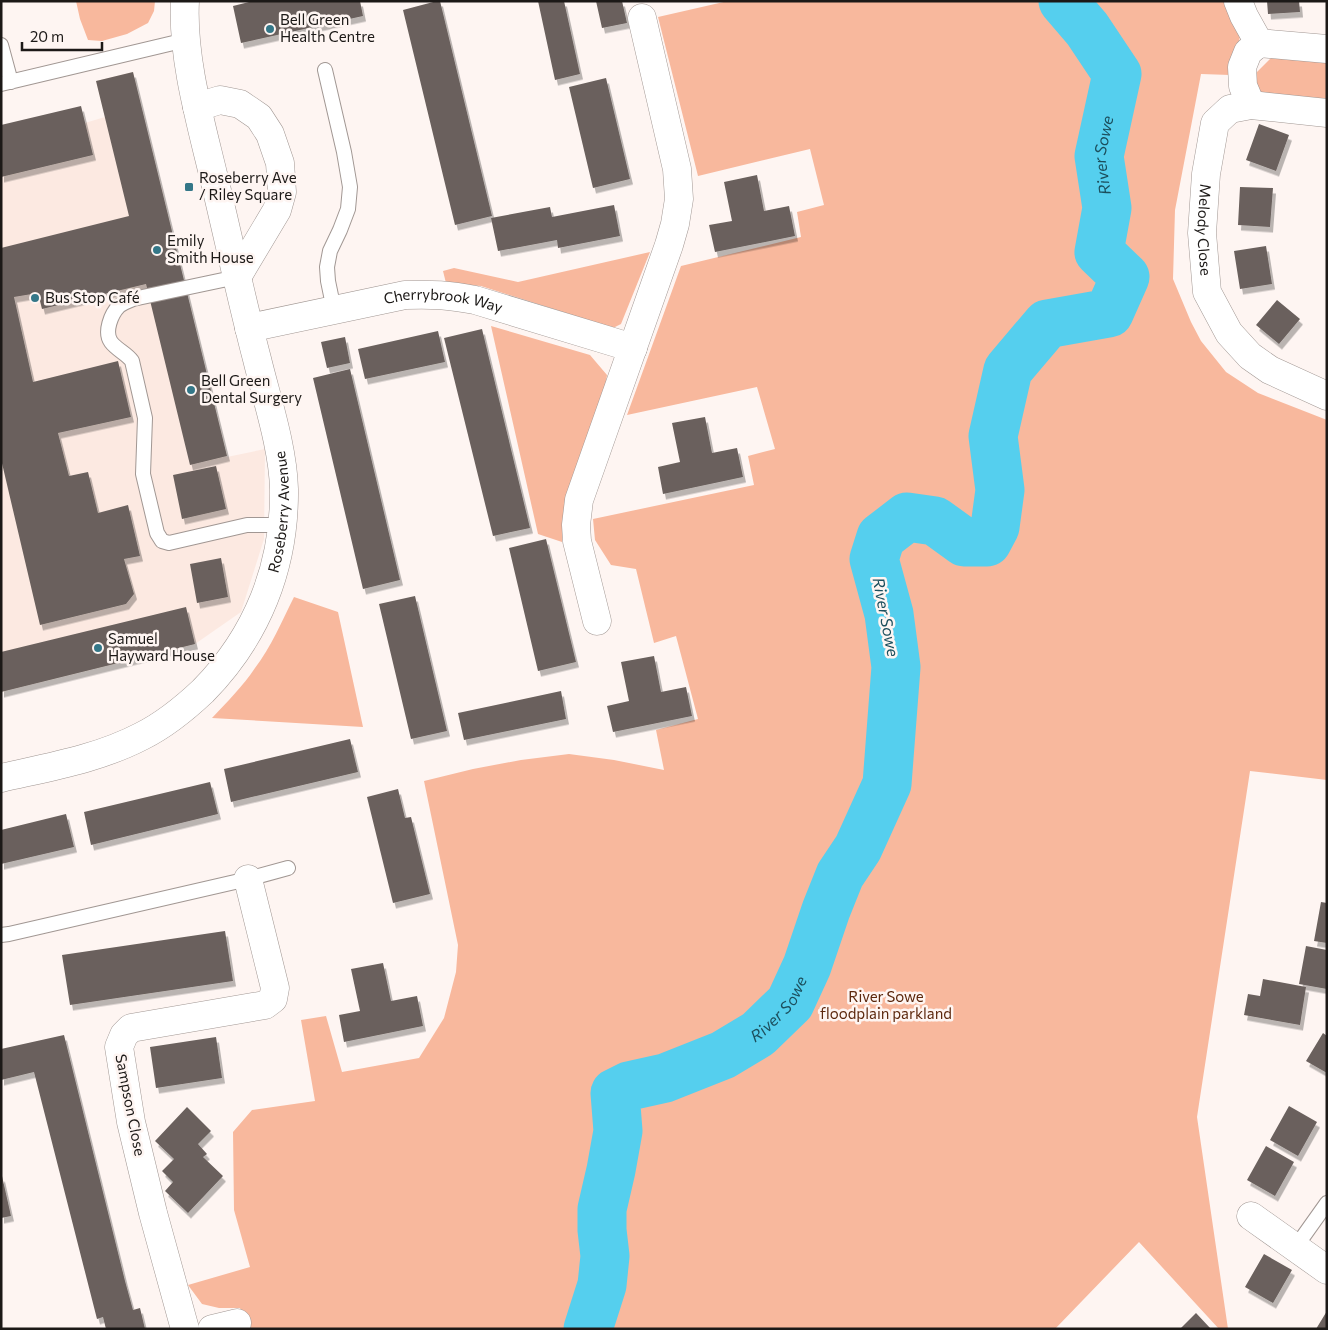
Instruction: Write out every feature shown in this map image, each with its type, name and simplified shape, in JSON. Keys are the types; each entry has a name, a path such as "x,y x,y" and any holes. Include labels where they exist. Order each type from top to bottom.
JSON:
{"street":[{"name":"Roseberry Avenue","path":"1,778 90,757 144,735 170,719 212,681 247,636 270,584 278,555 283,525 284,488 280,452 197,107 186,40 185,1"},
{"path":"1238,1 1258,43"},
{"path":"597,621 577,541 576,525 579,500 669,245 679,199 677,169 642,18"},
{"path":"1251,105 1243,86 1242,67 1248,52 1258,43 1327,49"},
{"path":"197,107 220,100 240,104 259,117 270,134 280,163 282,192 278,210 237,277"},
{"name":"Melody Close","path":"1327,113 1251,105 1230,109 1215,123 1206,174 1202,233 1207,292 1229,333 1250,356 1270,370 1327,396"},
{"name":"Cherrybrook Way","path":"249,328 406,295 429,294 475,300 633,348"},
{"name":"Sampson Close","path":"185,1329 131,1122 119,1047 124,1035 131,1028 265,1005 273,999 275,988 248,879"},
{"path":"1251,1216 1327,1270"}],"lane":[{"path":"1,45 6,83 186,40"},
{"path":"325,70 350,187 348,209 330,251 327,267 334,310"},
{"path":"237,277 133,299 120,305 113,315 110,322 109,336 110,341 116,348 128,355 132,361 145,418 143,474 157,533 162,541 169,543 247,525 283,525"},
{"path":"1,935 248,879 288,868"},
{"path":"1295,1248 1327,1203"}],"shaded area":[{"path":"133,72 227,457 265,449 264,539 241,612 195,644 1,692 1,148 105,117 96,81"}],"green space":[{"path":"76,1 155,1 154,11 148,23 127,34 102,41 88,40"},
{"name":"River Sowe floodplain parkland","path":"728,1 1226,1 1240,37 1230,75 1201,74 1175,210 1173,279 1201,341 1226,372 1258,393 1327,420 1327,780 1250,771 1197,1117 1228,1329 1219,1329 1139,1242 1055,1329 246,1329 240,1308 219,1308 202,1304 188,1285 250,1267 234,1210 233,1132 252,1110 315,1101 301,1020 326,1016 342,1072 419,1058 444,1018 456,972 458,945 424,781 521,760 569,754 614,760 664,770 656,730 698,719 676,636 654,643 636,569 611,565 595,540 593,519 754,485 748,456 775,449 757,387 627,415 681,266 801,237 797,212 824,205 810,149 698,176 658,17"},
{"path":"1271,58 1327,63 1327,102 1265,96 1256,87 1255,74"},
{"path":"650,252 621,324 613,328 481,286 446,283 443,271 454,268 518,282"},
{"path":"491,326 590,355 607,375 605,389 568,499 562,542 538,534"},
{"path":"294,597 338,612 363,727 212,718 240,688 261,660"}],"building":[{"name":"Bell Green Health Centre","path":"253,1 360,1 363,16 241,43 233,6"},
{"path":"440,1 492,216 455,225 403,10"},
{"path":"538,1 564,1 580,74 555,80"},
{"path":"596,1 622,1 627,23 602,28"},
{"path":"1267,1 1299,1 1300,12 1268,14"},
{"path":"133,72 227,456 190,465 146,284 42,309 38,293 14,297 33,382 118,361 131,417 58,433 69,476 88,472 98,513 128,505 140,556 124,559 134,594 126,604 40,625 1,459 1,248 129,216 96,81"},
{"path":"606,78 630,179 593,188 569,87"},
{"path":"81,106 93,155 1,177 1,125"},
{"path":"1259,124 1289,135 1276,171 1246,160"},
{"path":"757,175 764,211 789,206 795,236 715,252 709,225 732,221 724,182"},
{"path":"1240,187 1273,188 1270,227 1238,225"},
{"path":"614,205 620,236 558,248 557,240 498,251 491,218 550,207 552,217"},
{"path":"1266,246 1272,284 1240,289 1234,251"},
{"path":"1277,300 1300,319 1279,344 1256,325"},
{"path":"482,329 530,528 493,536 444,338"},
{"path":"438,331 445,362 365,379 358,349"},
{"path":"345,337 350,363 327,368 321,342"},
{"path":"350,369 400,580 363,589 313,378"},
{"path":"705,417 712,453 737,448 743,477 663,494 658,467 680,462 672,423"},
{"path":"216,466 226,509 182,519 173,475"},
{"path":"546,539 576,662 538,671 509,548"},
{"path":"221,558 228,597 197,603 190,564"},
{"path":"415,596 447,731 411,739 379,604"},
{"name":"Samuel Hayward House","path":"186,607 195,644 1,692 1,652"},
{"path":"654,656 661,692 686,687 692,716 613,732 607,706 629,701 621,662"},
{"path":"561,691 566,719 464,740 458,713"},
{"path":"350,739 358,772 231,802 224,769"},
{"path":"210,782 218,814 91,845 84,812"},
{"path":"398,789 405,818 411,817 430,894 393,903 367,797"},
{"path":"66,814 74,847 1,864 1,830"},
{"path":"1321,902 1327,903 1327,943 1314,941"},
{"path":"225,931 233,981 70,1005 62,955"},
{"path":"1306,946 1327,950 1327,989 1299,984"},
{"path":"383,963 391,1001 417,996 423,1026 344,1042 339,1015 360,1011 351,969"},
{"path":"1263,979 1306,987 1300,1025 1244,1015 1248,994 1260,996"},
{"path":"1323,1033 1327,1036 1327,1073 1306,1061"},
{"path":"64,1035 125,1281 133,1310 140,1308 145,1329 106,1329 103,1317 97,1319 34,1072 1,1080 1,1049"},
{"path":"216,1037 222,1078 156,1088 150,1047"},
{"path":"1289,1106 1317,1122 1298,1156 1270,1140"},
{"path":"187,1107 211,1131 198,1144 207,1154 203,1157 223,1176 188,1213 165,1191 173,1182 162,1171 174,1159 155,1141"},
{"path":"1266,1146 1294,1162 1275,1196 1247,1180"},
{"path":"1,1177 11,1216 1,1218"},
{"path":"1264,1254 1292,1270 1273,1303 1245,1287"},
{"path":"1327,1311 1327,1329 1316,1329"},
{"path":"1196,1313 1211,1329 1180,1329"}],"waterway":[{"name":"River Sowe","path":"588,1329 602,1285 605,1256 602,1209 618,1131 615,1093 629,1086 665,1078 723,1055 758,1034 790,1003 807,966 840,875 858,848 887,784 896,667 889,614 874,559 881,537 907,517 935,521 964,542 987,542 995,527 1000,490 993,436 1008,370 1047,324 1109,313 1125,277 1099,252 1107,208 1099,156 1117,74 1087,29 1063,1"}],"place":[{"name":"Bell Green Health Centre","path":"270,29"},
{"name":"Roseberry Ave / Riley Square","path":"189,187"},
{"name":"Emily Smith House","path":"157,250"},
{"name":"Bus Stop Café","path":"35,298"},
{"name":"Bell Green Dental Surgery","path":"191,390"},
{"name":"Samuel Hayward House","path":"98,648"}]}
